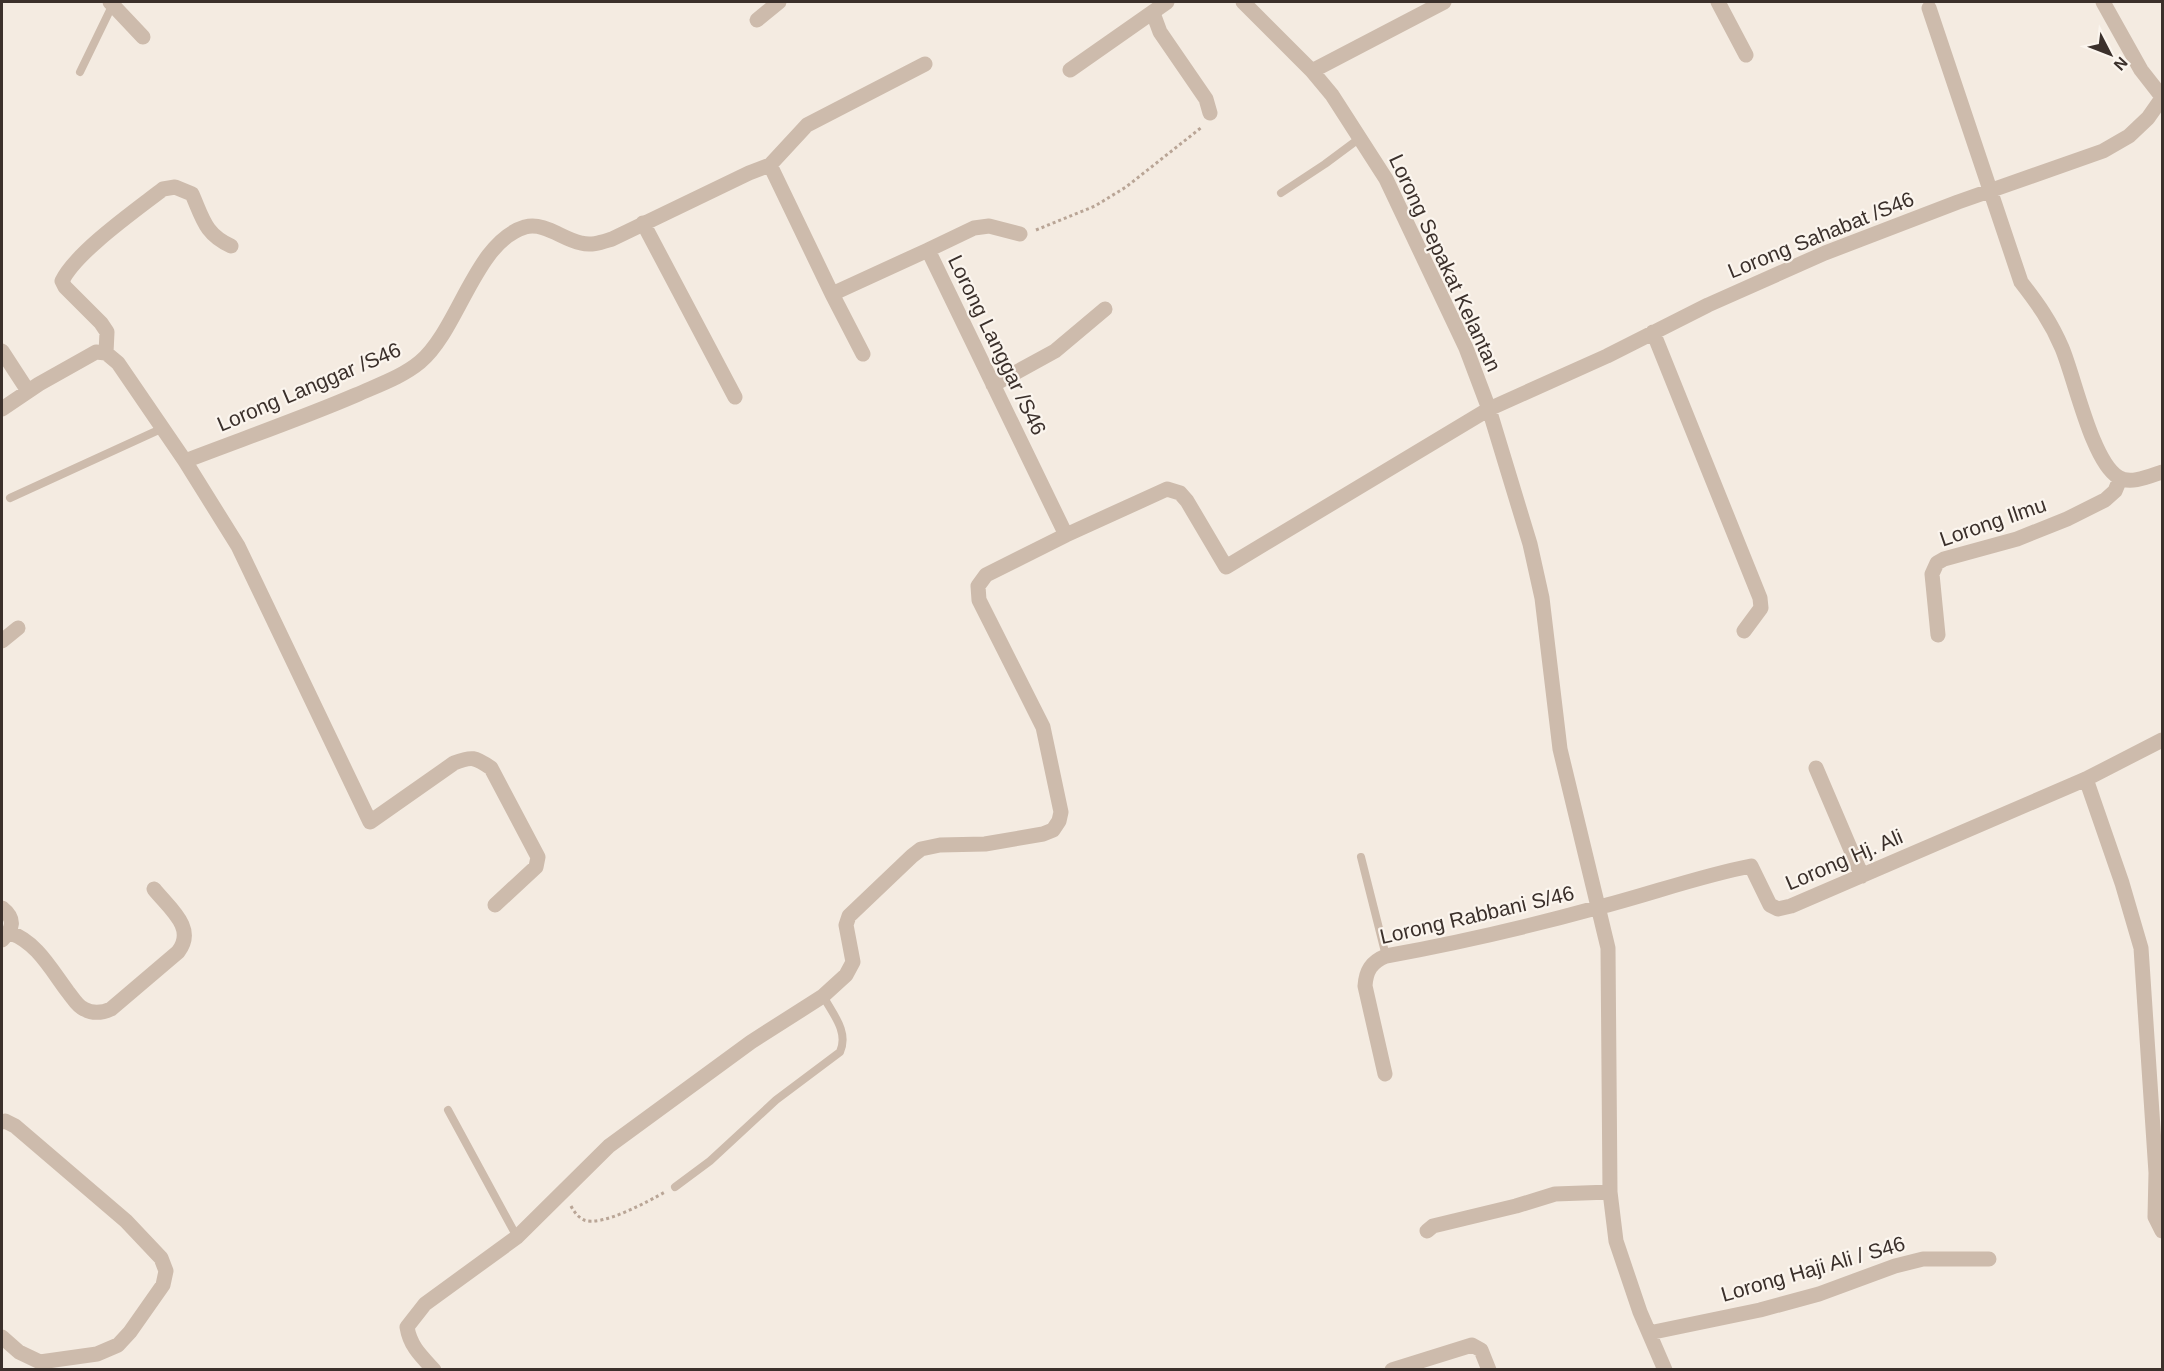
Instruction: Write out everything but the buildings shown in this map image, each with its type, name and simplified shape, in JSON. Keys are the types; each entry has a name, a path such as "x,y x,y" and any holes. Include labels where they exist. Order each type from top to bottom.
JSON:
{"street":[{"path":"757,20 779,2"},
{"path":"1070,70 1167,2"},
{"name":"Lorong Sepakat Kelantan","path":"1243,2 1312,71 1332,95 1360,138 1390,189 1466,348 1489,409 1530,544 1542,598 1560,749 1608,948 1610,1192 1616,1241 1640,1312 1665,1370"},
{"path":"1312,71 1444,2"},
{"path":"1718,2 1746,55"},
{"path":"2103,2 2141,70 2163,97"},
{"path":"111,3 143,37"},
{"path":"1929,8 2021,282 2049,319 2063,350 2096,447 2106,467 2120,479 2133,480 2163,472"},
{"path":"1153,13 1160,32 1206,99 1210,113"},
{"path":"863,354 770,165 807,125 925,64"},
{"name":"Lorong Sahabat /S46","path":"1489,409 1607,356 1708,305 1825,253 2103,151 2129,136 2148,118 2163,97"},
{"name":"Lorong Langgar /S46","path":"185,461 405,374 423,360 441,338 482,266 502,239 525,227 539,226 581,243 595,244 612,239 770,165"},
{"path":"106,353 107,332 101,323 65,288 62,281 67,271 98,242 163,189 175,187 192,194 207,230 216,239 231,246"},
{"path":"643,223 735,396"},
{"path":"928,250 974,228 989,226 1020,234"},
{"name":"Lorong Langgar /S46","path":"832,294 928,250 1066,535"},
{"path":"993,385 1055,351 1105,309"},
{"path":"1653,332 1760,598 1761,608 1744,630"},
{"path":"2,351 28,391"},
{"path":"2,409 28,391 96,352 106,353 118,363 185,461 238,546 370,822 454,763 469,757 491,768 538,857 536,867 495,905"},
{"path":"434,1370 409,1340 407,1327 425,1304 517,1237 609,1146 751,1042 823,996 846,975 852,967 846,925 849,916 912,855 921,849 940,845 985,844 1043,834 1053,830 1059,821 1061,812 1043,727 977,593 981,580 988,574 1066,535 1167,489 1180,493 1187,501 1226,567 1489,409"},
{"name":"Lorong Ilmu","path":"1938,635 1932,574 1937,563 1944,559 2017,539 2067,519 2105,500 2115,491 2120,479"},
{"path":"2,641 18,628"},
{"name":"Lorong Hj. Ali","path":"1598,908 1720,872 1751,866 1770,905 1778,909 1791,906 2086,779 2163,740"},
{"path":"1816,768 1862,876"},
{"path":"2086,779 2122,882 2141,948 2156,1173 2156,1217 2163,1231"},
{"path":"2,908 11,919 13,926 6,937 26,939 78,1006 90,1012 104,1012 111,1009 178,952 184,942 184,927 154,889"},
{"name":"Lorong Rabbani S/46","path":"1385,1074 1365,986 1366,973 1375,960 1598,908"},
{"path":"2,1122 5,1120 15,1126 126,1221 161,1258 166,1270 163,1285 130,1332 118,1345 97,1354 40,1362 19,1352 2,1337"},
{"path":"1427,1231 1433,1226 1555,1194 1610,1192"},
{"name":"Lorong Haji Ali / S46","path":"1649,1333 1760,1310 1819,1294 1895,1266 1923,1259 1989,1259"},
{"path":"1392,1370 1472,1346 1481,1350 1489,1370"}],"lane":[{"path":"80,72 111,3"},
{"path":"1281,193 1325,165 1360,138"},
{"path":"10,498 163,428"},
{"path":"1361,857 1386,956"},
{"path":"675,1187 710,1161 776,1100 840,1052 844,1044 843,1033 823,996"},
{"path":"448,1110 517,1237"}],"path":[{"path":"1020,234 1037,230 1095,206 1126,187 1204,126 1210,113"},
{"path":"561,1193 580,1218 592,1222 636,1209 675,1187"}]}
